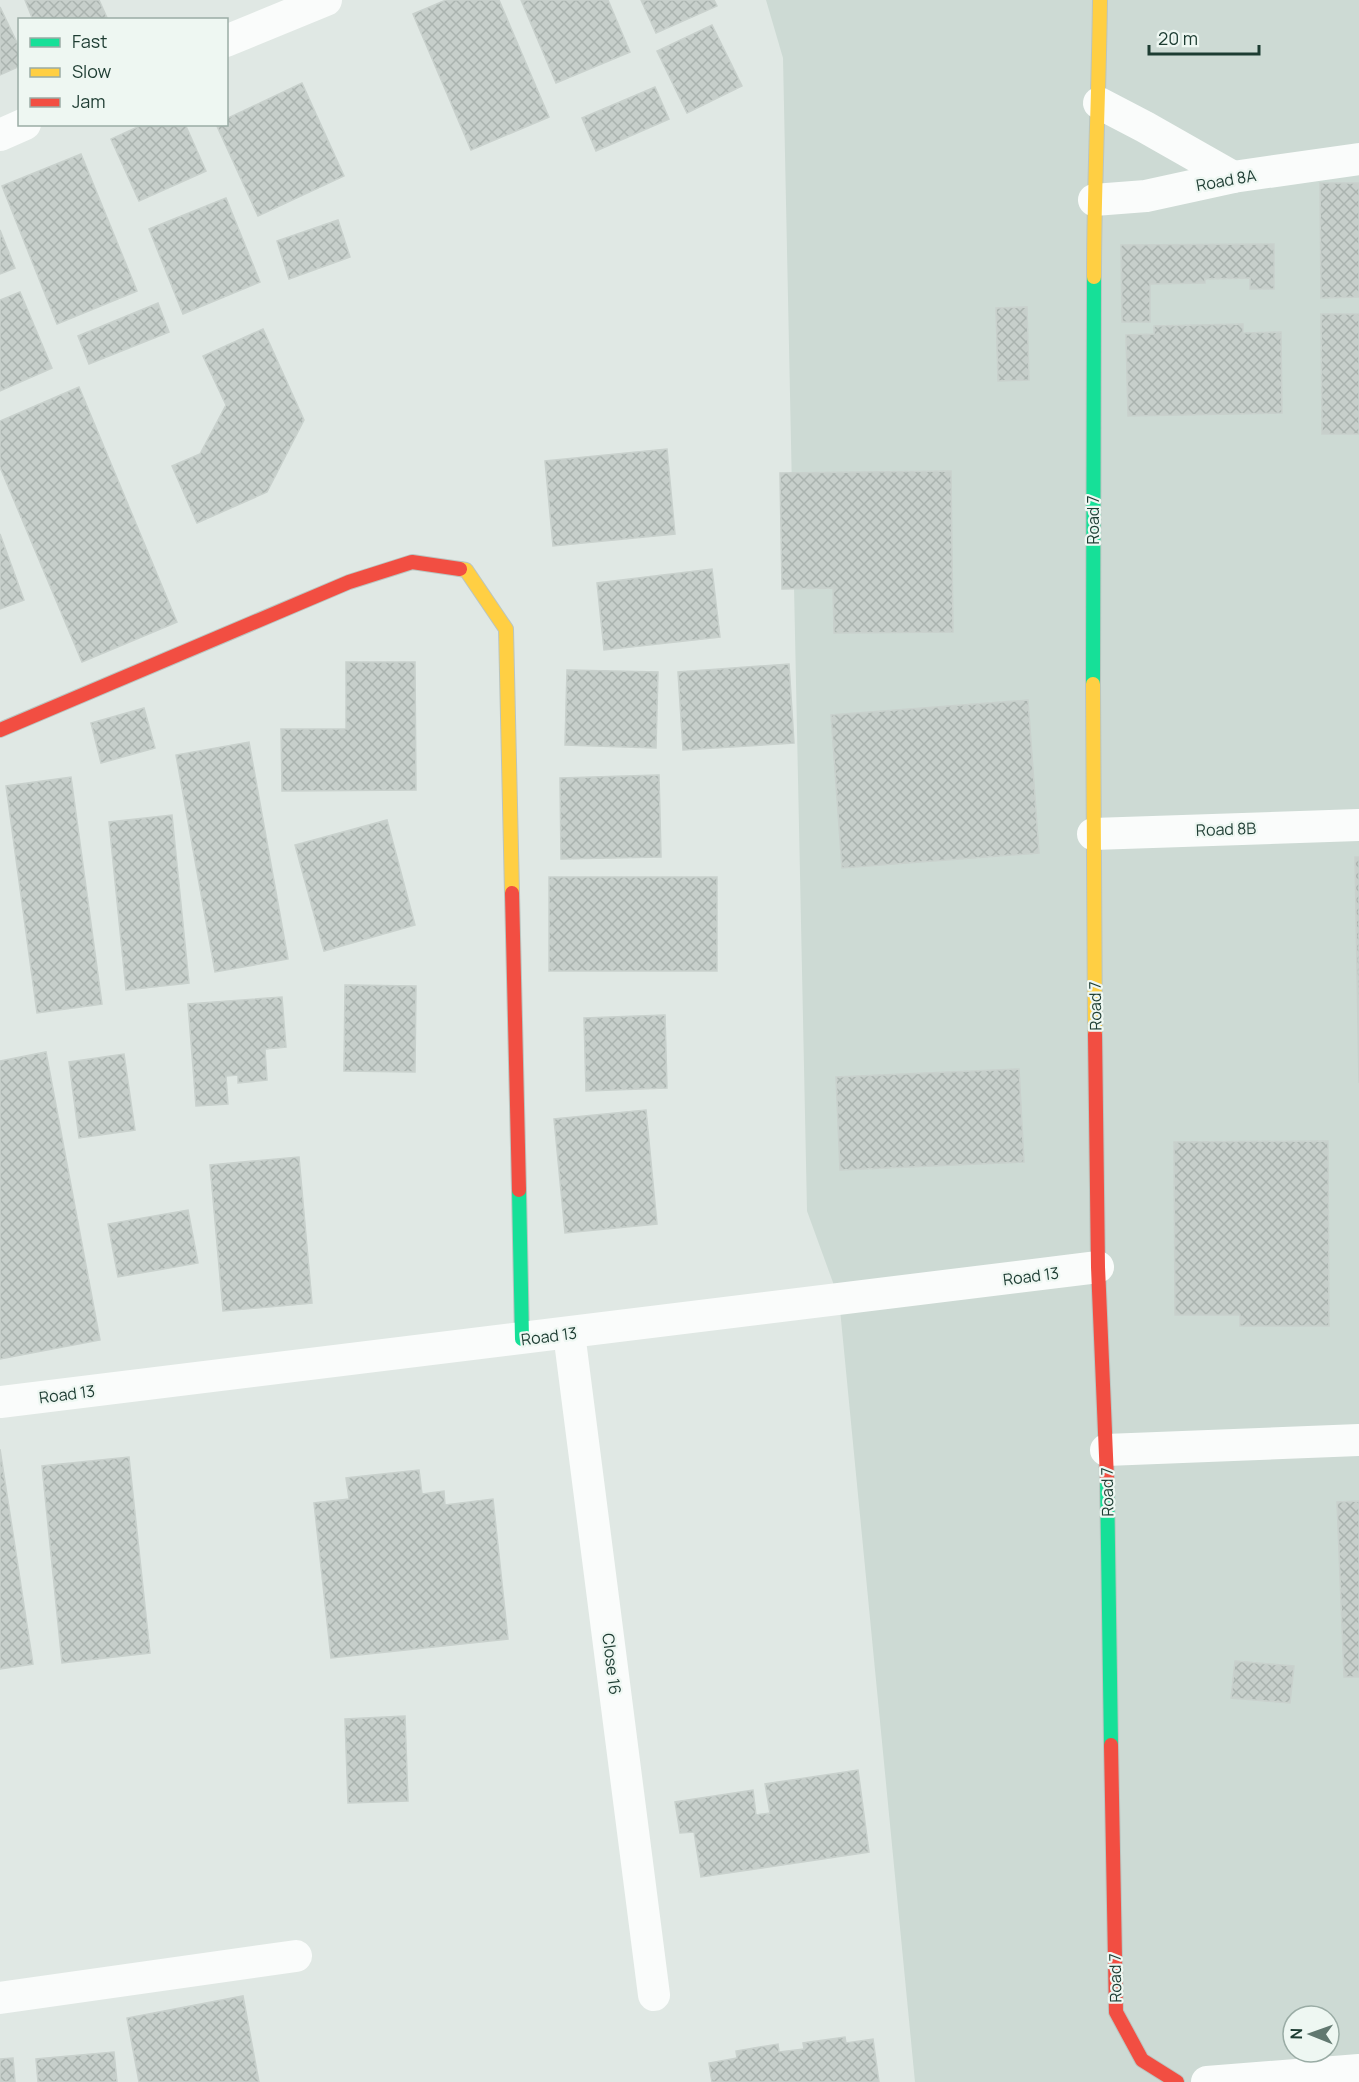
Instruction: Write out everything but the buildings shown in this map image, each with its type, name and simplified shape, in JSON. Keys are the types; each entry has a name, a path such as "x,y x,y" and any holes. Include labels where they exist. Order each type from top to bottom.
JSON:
{"street":[{"path":"228,40 326,0"},
{"name":"Road 7","path":"1100,0 1099,103 1094,200 1093,834 1098,1267 1106,1450 1116,2012 1142,2060 1177,2082"},
{"path":"1099,103 1233,177"},
{"path":"0,135 20,126"},
{"name":"Road 8A","path":"1094,200 1146,196 1233,177 1359,159"},
{"path":"0,730 349,582 412,562 466,570 506,629 522,1339"},
{"name":"Road 8B","path":"1093,834 1359,825"},
{"name":"Road 13","path":"0,1402 1098,1267"},
{"name":"Close 16","path":"569,1333 654,1995"},
{"path":"1106,1450 1359,1440"},
{"path":"0,1998 296,1956"},
{"path":"1207,2082 1359,2070"}],"shaded area":[{"path":"766,0 1359,0 1359,2082 915,2082 839,1299 807,1211 783,58"}],"traffic: fast":[{"path":"1093,684 1094,277"},
{"path":"519,1190 522,1339"},
{"path":"1107,1479 1111,1745"}],"traffic: slow":[{"path":"1094,277 1100,0"},
{"path":"460,569 466,570 506,629 512,893"},
{"path":"1093,684 1095,1034"}],"traffic: jam":[{"path":"0,730 349,582 412,562 460,569"},
{"path":"512,893 519,1190"},
{"path":"1095,1034 1098,1267 1107,1479"},
{"path":"1111,1745 1116,2012 1142,2060 1177,2082"}]}
